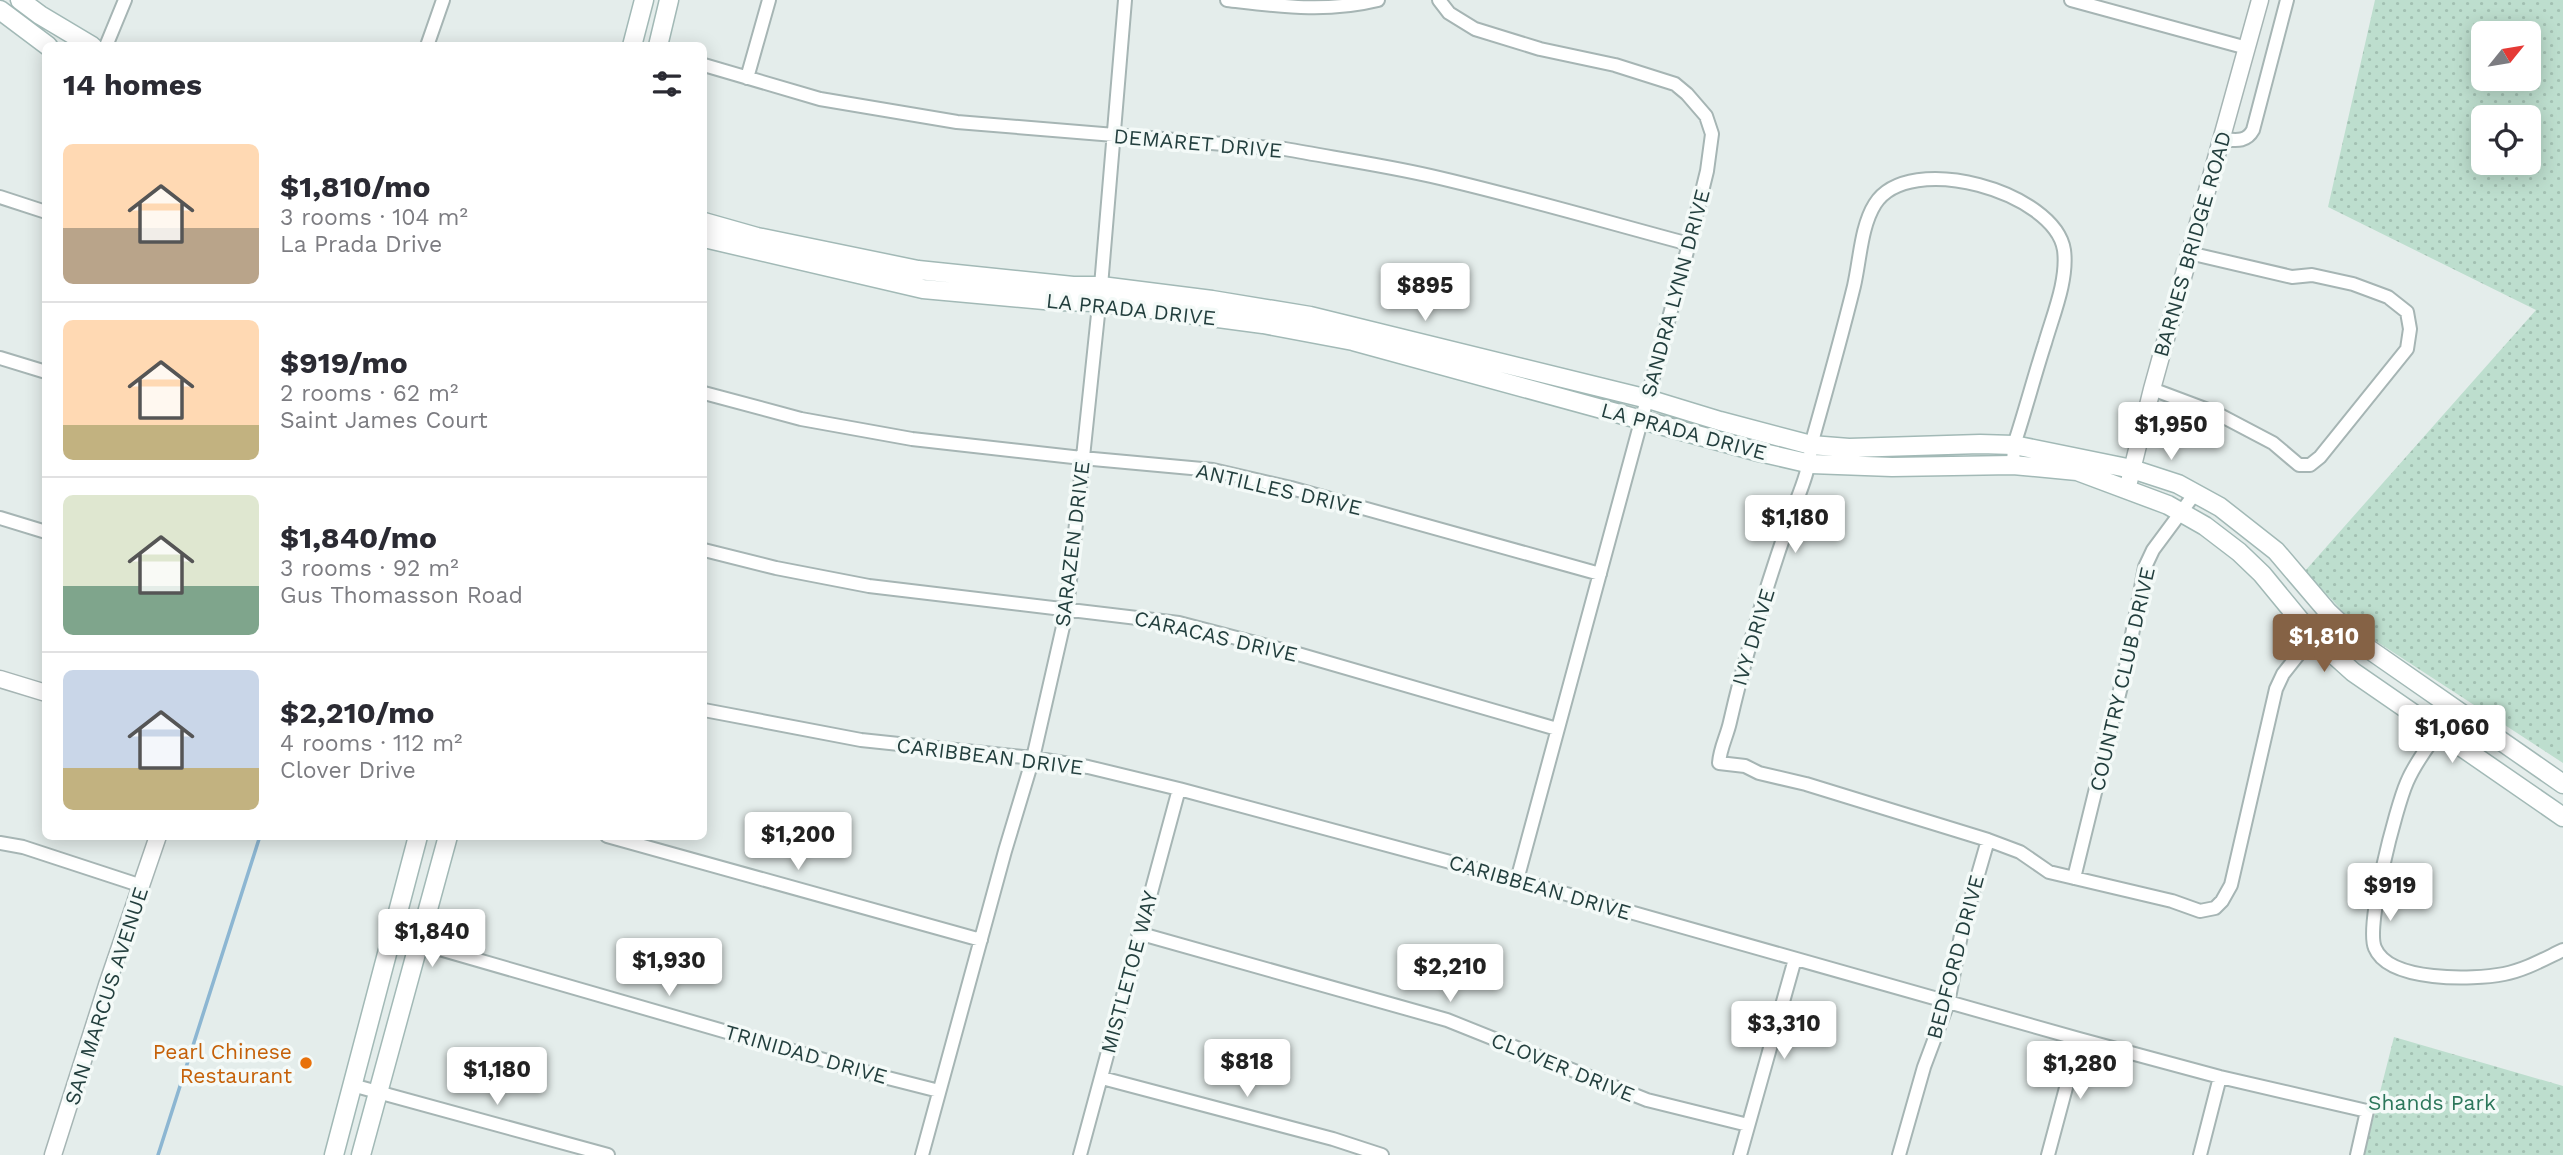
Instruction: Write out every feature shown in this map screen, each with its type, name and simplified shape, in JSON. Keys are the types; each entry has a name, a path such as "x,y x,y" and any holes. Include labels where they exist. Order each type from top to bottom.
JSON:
{"main road":[{"path":"20,0 85,42"},
{"path":"633,42 645,0"},
{"path":"659,42 669,0"},
{"path":"0,10 43,42"},
{"name":"LA PRADA DRIVE","path":"707,223 768,247"},
{"name":"LA PRADA DRIVE","path":"707,238 918,270 1073,286 1100,294 1353,341 1811,464 1892,467 2013,465 2077,471 2182,512 2224,540 2253,565 2313,636 2363,680 2563,817"},
{"name":"LA PRADA DRIVE","path":"1100,294 1212,300 1310,316 1648,399 1811,445 1849,448 2014,445 2132,469 2196,492 2220,507 2276,551 2338,622 2374,653 2563,784"},
{"path":"1892,467 1894,448"},
{"path":"2363,680 2374,653"},
{"path":"334,1155 417,840"},
{"path":"361,1155 447,840"}],"street":[{"path":"109,42 125,0"},
{"path":"428,42 443,0"},
{"path":"747,78 769,0"},
{"name":"SARAZEN DRIVE","path":"922,1155 1032,758 1067,609 1115,137 1125,0"},
{"path":"1227,0 1309,9 1343,8 1378,0"},
{"name":"SANDRA LYNN DRIVE","path":"1439,0 1449,13 1475,29 1540,49 1615,65 1675,84 1688,94 1706,116 1712,134 1707,171 1689,244 1517,880"},
{"path":"2071,0 2246,48"},
{"name":"BARNES BRIDGE ROAD","path":"2127,490 2152,388 2260,0"},
{"path":"2221,139 2243,140 2249,137 2253,130 2287,0"},
{"name":"DEMARET DRIVE","path":"707,66 820,99 957,122 1285,149 1507,194 1689,244"},
{"name":"IVY DRIVE","path":"2013,465 2014,445 2057,304 2064,249 2055,229 2021,202 1987,188 1952,179 1929,177 1887,190 1875,204 1867,224 1854,286 1811,445 1811,464 1787,525 1739,678 1719,763 1745,766 1988,840 2020,852 2049,872 2172,901 2200,911 2214,908 2222,901 2231,885 2276,690 2283,674 2313,636"},
{"path":"0,197 42,211"},
{"path":"2152,388 2216,413 2273,443 2300,465 2310,465 2320,457 2407,349 2410,329 2407,312 2388,297 2353,284 2312,275 2292,277 2189,253"},
{"path":"0,358 42,371"},
{"name":"ANTILLES DRIVE","path":"707,394 801,419 900,437 1213,470 1291,488 1600,574"},
{"name":"COUNTRY CLUB DRIVE","path":"2074,878 2126,666 2146,567 2153,550 2196,492"},
{"path":"0,518 42,531"},
{"name":"CARACAS DRIVE","path":"707,551 776,568 869,586 1179,623 1298,654 1556,729"},
{"path":"0,679 42,692"},
{"name":"CARIBBEAN DRIVE","path":"707,711 861,740 1032,758 1088,767 1517,880 2079,1039 2220,1077 2367,1111 2357,1155"},
{"path":"2438,732 2414,766 2402,794 2375,909 2373,944 2377,953 2395,967 2417,974 2468,978 2506,974 2563,950"},
{"name":"MISTLETOE WAY","path":"1080,1155 1178,789"},
{"name":"SAN MARCUS AVENUE","path":"53,1155 157,840"},
{"path":"621,840 981,940"},
{"name":"BEDFORD DRIVE","path":"1899,1155 1924,1067 1948,1003 1962,930 1988,840"},
{"path":"0,843 23,847 142,886"},
{"name":"CLOVER DRIVE","path":"1138,933 1447,1020 1647,1100 1748,1125"},
{"name":"TRINIDAD DRIVE","path":"391,935 939,1091"},
{"path":"1740,1155 1795,959"},
{"path":"2048,1155 2079,1039"},
{"path":"2200,1155 2220,1077"},
{"path":"1101,1078 1333,1139 1382,1155"},
{"path":"352,1085 608,1155"}],"green space":[{"path":"2375,0 2563,0 2563,763 2362,632 2305,571 2536,310 2328,207"},
{"name":"Shands Park","path":"2394,1037 2563,1086 2563,1155 2364,1155"}],"waterway":[{"path":"158,1155 259,840"}],"place":[{"name":"Pearl Chinese Restaurant","path":"306,1063"}]}
